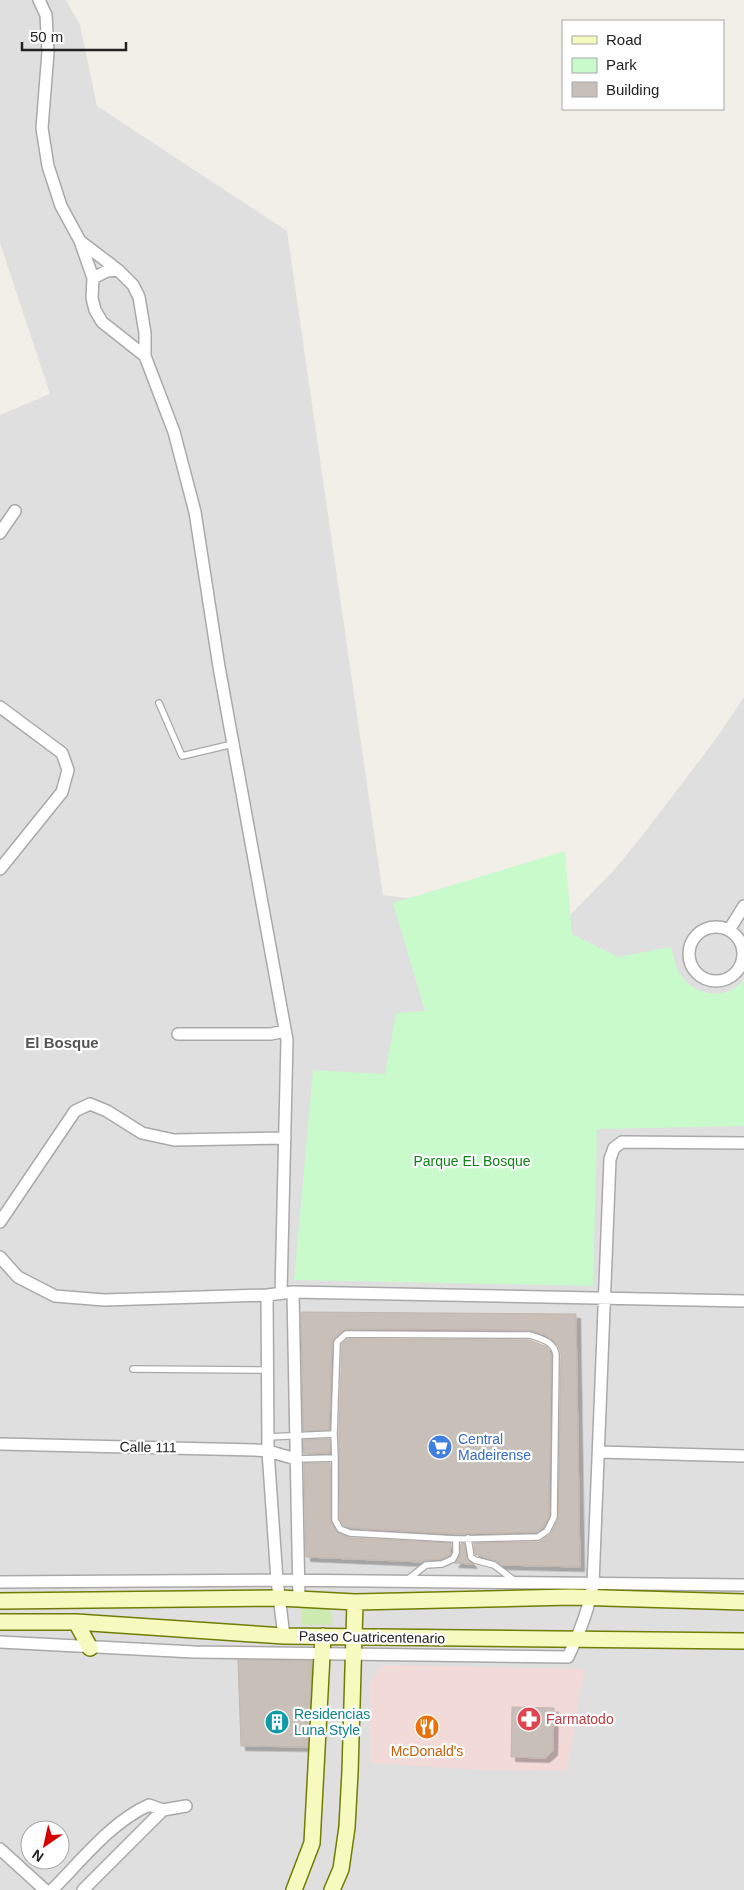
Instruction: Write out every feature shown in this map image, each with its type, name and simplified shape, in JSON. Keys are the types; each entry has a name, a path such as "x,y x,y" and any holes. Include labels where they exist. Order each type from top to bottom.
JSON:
{"street":[{"path":"39,0 46,14 48,52 42,128 48,166 61,206 80,241 93,278 92,298 95,310 102,322 144,356"},
{"path":"80,241 118,270 133,285 139,297 145,333 144,356 174,432 195,512 233,744 287,1040 281,1293"},
{"path":"93,278 107,271 118,270"},
{"path":"0,533 15,511"},
{"path":"0,707 62,753 68,770 62,792 0,870"},
{"path":"729,930 744,906"},
{"path":"711,927 729,930 736,935 744,951 740,968 727,980 709,981 701,977 694,970 688,953 690,944 702,930 711,927"},
{"path":"178,1034 271,1034 285,1031"},
{"path":"0,1222 75,1111 90,1104 107,1111 142,1133 174,1140 285,1138"},
{"path":"576,1640 592,1591 610,1159 614,1148 622,1142 744,1144"},
{"path":"0,1257 18,1277 55,1296 104,1300 266,1295 293,1292 744,1301"},
{"path":"293,1292 299,1599"},
{"path":"266,1295 267,1437 277,1580 284,1636"},
{"name":"Calle 111","path":"0,1444 268,1451 296,1459"},
{"path":"599,1452 744,1456"},
{"path":"0,1582 298,1580 518,1583 592,1591 744,1602"},
{"path":"0,1601 279,1598 355,1602 744,1585"},
{"path":"332,1890 341,1869 347,1827 355,1602"},
{"name":"Paseo Cuatricentenario","path":"0,1622 76,1622 284,1636 744,1641"},
{"path":"76,1622 90,1648"},
{"path":"294,1890 312,1843 323,1636"},
{"name":"Paseo Cuatricentenario","path":"0,1642 194,1652 568,1657 576,1640"},
{"path":"52,1890 119,1823 134,1811 149,1805 163,1810 186,1806"},
{"path":"83,1890 163,1810"},
{"path":"0,1849 45,1890"}],"lane":[{"path":"159,703 182,756 233,744"},
{"path":"346,1334 530,1335 546,1340 554,1347 556,1354 554,1517 547,1531 538,1538 456,1539 350,1533 340,1529 335,1520 334,1434 337,1342 346,1334"},
{"path":"133,1369 267,1370"},
{"path":"267,1437 334,1434"},
{"path":"296,1459 335,1458"},
{"path":"468,1538 472,1557 475,1560 494,1565 518,1583"},
{"path":"406,1582 426,1565 442,1564 453,1559 456,1553 456,1539"}],"shaded area":[{"path":"0,0 66,0 80,25 97,106 287,231 383,895 567,918 615,869 642,836 715,740 744,697 744,1890 0,1890 0,415 50,394 0,243"},
{"path":"384,1665 584,1669 567,1771 482,1770 371,1763 370,1684 377,1669"}],"green space":[{"name":"Parque EL Bosque","path":"565,851 572,934 618,957 671,947 679,973 685,981 702,991 720,993 729,991 744,979 744,1126 597,1129 593,1286 294,1280 313,1070 385,1074 396,1013 425,1011 393,903"},
{"path":"301,1605 326,1606 332,1615 332,1625 302,1625"}],"building":[{"path":"301,1312 576,1314 580,1567 501,1565 496,1561 475,1554 474,1543 539,1542 551,1534 558,1519 561,1354 559,1347 553,1340 530,1330 345,1329 332,1341 329,1430 303,1431"},
{"path":"348,1339 529,1340 547,1347 551,1355 549,1516 543,1528 537,1532 456,1534 351,1528 343,1525 340,1519 339,1434 342,1344"},
{"path":"330,1439 330,1453 304,1454 303,1440"},
{"path":"304,1463 330,1463 330,1520 338,1533 350,1538 451,1543 450,1555 441,1559 422,1562 306,1557"},
{"path":"464,1543 467,1558 473,1564 454,1563 460,1555 461,1544"},
{"name":"Residencias Luna Style","path":"238,1660 312,1661 308,1747 241,1746"},
{"path":"512,1707 554,1708 553,1751 545,1758 511,1757"}],"place":[{"name":"Central Madeirense","path":"440,1447"},
{"name":"Farmatodo","path":"529,1719"},
{"name":"Residencias Luna Style","path":"277,1722"},
{"name":"McDonald's","path":"427,1727"}],"district":[{"name":"El Bosque","path":"62,1042"}]}
